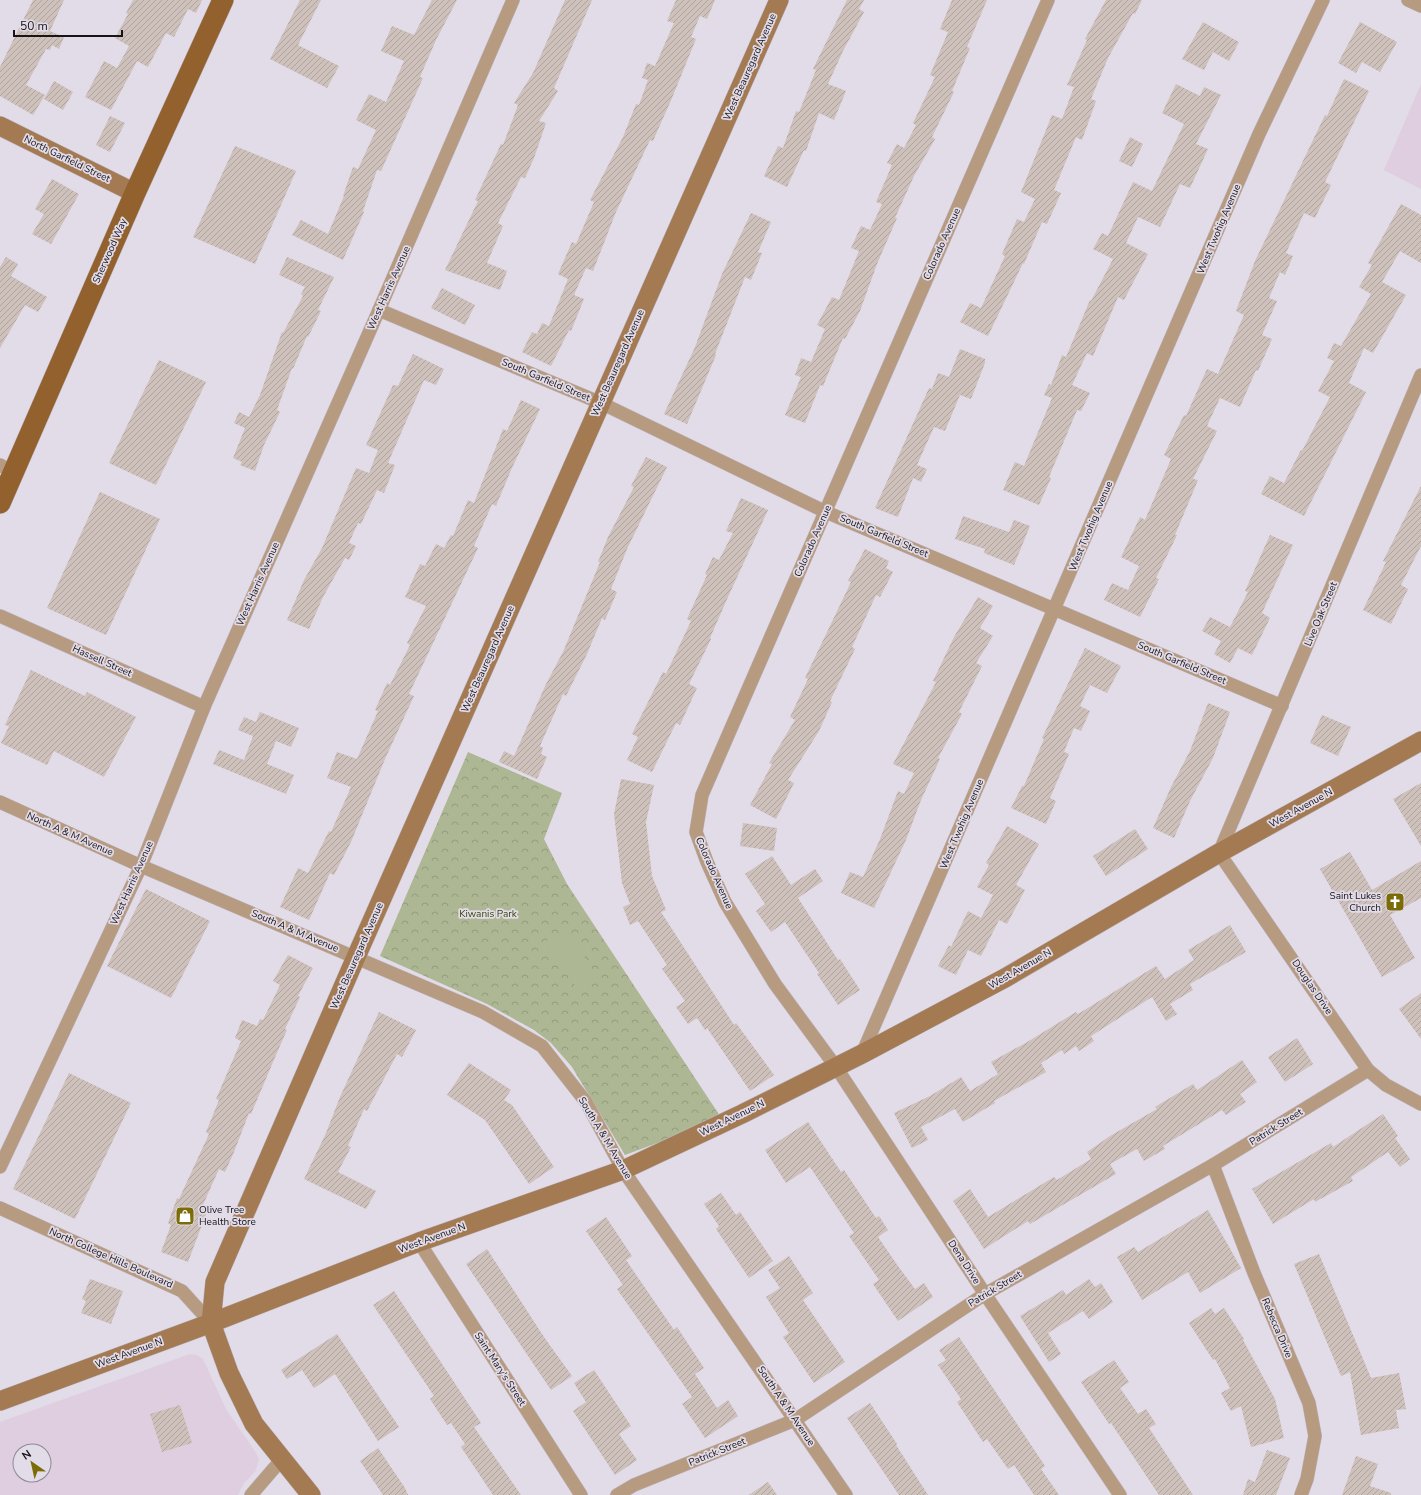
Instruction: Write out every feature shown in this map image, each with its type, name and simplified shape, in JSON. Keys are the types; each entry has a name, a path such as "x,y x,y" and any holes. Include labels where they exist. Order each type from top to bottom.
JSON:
{"main road":[{"name":"Sherwood Way","path":"0,503 7,468 223,0"}],"street":[{"name":"West Harris Avenue","path":"0,1167 141,866 204,707 379,310 513,0"},
{"name":"West Beauregard Avenue","path":"211,1323 215,1282 356,957 779,0"},
{"name":"Colorado Avenue","path":"836,1067 775,984 725,902 707,862 696,832 702,795 1048,0"},
{"name":"West Twohig Avenue","path":"862,1054 1056,608 1259,134 1323,0"},
{"path":"1408,0 1421,6"},
{"name":"North Garfield Street","path":"0,126 135,193"},
{"name":"South Garfield Street","path":"379,310 600,403 826,512 1056,608 1282,706"},
{"name":"Live Oak Street","path":"1219,853 1417,390 1421,375"},
{"name":"Hassell Street","path":"0,616 204,707"},
{"name":"West Avenue N","path":"0,1401 211,1323 419,1242 623,1170 742,1114 862,1054 1005,978 1219,853 1421,741"},
{"name":"North A & M Avenue","path":"0,802 141,866"},
{"name":"Douglas Drive","path":"1219,853 1368,1070 1386,1085 1421,1104"},
{"name":"South A & M Avenue","path":"141,866 483,1012 542,1046 586,1102 623,1170 846,1495"},
{"name":"Dena Drive","path":"836,1067 985,1294 1120,1495"},
{"name":"Patrick Street","path":"617,1495 634,1486 795,1420 985,1294 1213,1165 1368,1070"},
{"name":"Rebecca Drive","path":"1213,1165 1254,1273 1309,1403 1315,1436 1307,1479 1301,1495"},
{"name":"North College Hills Boulevard","path":"0,1208 182,1290 211,1323"},
{"name":"Saint Mary's Street","path":"419,1242 581,1495"},
{"path":"211,1323 229,1374 254,1424 311,1495"},
{"path":"251,1495 282,1459"}],"shaded area":[{"path":"1421,84 1421,189 1384,170"},
{"path":"190,1354 197,1355 203,1359 226,1409 256,1453 259,1460 255,1472 244,1483 238,1495 0,1495 0,1422"}],"green space":[{"name":"Kiwanis Park","path":"468,752 562,793 544,839 567,884 722,1119 625,1155 572,1067 551,1043 534,1030 487,1004 380,956"},
{"path":"566,928 599,980 579,992 546,941"}],"building":[{"path":"33,0 64,0 50,31 64,37 59,49 52,45 50,50 46,49 26,85 45,95 33,115 0,96 0,67"},
{"path":"133,0 202,0 196,13 188,9 174,37 166,33 148,67 137,61 111,110 85,97 104,61 117,68 129,46 115,38 128,14 126,13"},
{"path":"300,0 321,0 298,45 339,66 327,88 270,59"},
{"path":"432,0 457,0 436,40 420,77 423,78 381,171 377,170 363,211 364,212 343,260 292,235 301,220 328,234 344,196 353,167 358,169 376,130 356,120 369,94 386,102 404,61 381,51 392,26 414,35"},
{"path":"565,0 592,0 554,88 558,91 539,121 546,123 534,158 525,178 521,177 498,223 503,226 487,263 507,271 500,290 445,270 478,201 475,200 501,144 503,145 518,105 514,103 533,73"},
{"path":"676,0 715,0 707,19 700,16 691,37 696,39 672,98 653,141 650,140 616,212 593,271 586,268 574,295 584,299 571,331 569,330 551,366 522,352 532,332 537,334 542,323 549,326 568,279 558,274 572,242 576,244 594,202 590,200 623,137 636,104 639,105 648,80 642,78 647,63 655,66 674,23 667,21"},
{"path":"847,0 864,0 859,9 864,12 843,51 828,84 846,91 834,120 819,113 806,151 804,150 787,187 764,176 778,146 783,148 796,111 799,112 816,70 813,69"},
{"path":"952,0 987,0 967,47 970,48 952,91 954,92 932,137 935,139 914,176 895,218 897,218 877,264 860,311 845,339 843,338 823,386 820,385 805,423 785,415 801,377 795,375 801,358 811,362 825,329 817,325 832,297 839,300 859,251 851,248 861,226 870,230 882,204 876,202 892,165 887,163 897,144 904,148 916,125 913,123 935,77 930,75 948,32 940,29"},
{"path":"1106,0 1142,0 1108,58 1091,99 1096,101 1082,140 1076,137 1054,190 1061,193 1047,224 1042,222 1024,264 1023,263 988,336 960,322 970,303 981,308 1005,256 1002,254 1017,219 1024,222 1035,199 1021,192 1052,115 1062,119 1074,87 1067,85 1087,40 1085,39"},
{"path":"1203,22 1239,42 1229,61 1213,52 1204,70 1182,59"},
{"path":"1360,22 1397,42 1380,72 1362,62 1356,73 1338,63"},
{"path":"1344,79 1369,91 1325,182 1331,185 1315,218 1304,213 1286,253 1293,256 1285,275 1280,272 1269,298 1277,301 1262,335 1272,339 1258,371 1256,370 1240,407 1220,398 1207,426 1217,431 1193,479 1198,480 1175,535 1177,535 1156,578 1159,579 1140,617 1104,600 1112,583 1128,590 1139,566 1121,557 1140,517 1145,520 1171,459 1164,455 1184,415 1186,416 1207,369 1218,374 1244,315 1236,311 1255,261 1325,115 1327,116"},
{"path":"54,81 73,92 63,110 44,99"},
{"path":"1176,84 1200,96 1204,87 1221,95 1196,144 1208,149 1190,188 1180,184 1160,227 1138,217 1126,243 1148,254 1124,300 1118,297 1093,356 1087,353 1072,385 1090,393 1081,411 1077,410 1039,505 1003,490 1015,462 1024,466 1052,398 1044,395 1049,384 1051,385 1062,355 1066,357 1090,300 1091,301 1113,259 1093,249 1102,233 1108,236 1133,182 1152,191 1184,124 1162,113"},
{"path":"110,116 125,123 110,152 96,145"},
{"path":"1130,137 1143,144 1132,167 1119,161"},
{"path":"235,146 296,171 255,264 193,237"},
{"path":"52,179 79,194 51,244 32,234 44,214 35,209"},
{"path":"1401,204 1421,215 1421,263 1400,251 1382,282 1406,295 1373,353 1364,348 1349,383 1366,392 1304,516 1261,494 1270,476 1284,483 1330,397 1318,391 1334,361 1327,358 1334,343 1341,346 1371,294 1359,287 1372,265 1368,263"},
{"path":"751,213 771,222 758,252 762,253 751,280 745,277 715,354 716,355 687,424 664,414 695,347 722,274"},
{"path":"6,257 18,264 11,276 47,297 38,312 25,305 0,348 0,267"},
{"path":"287,257 334,277 318,310 321,311 308,337 307,336 293,369 292,368 277,410 280,412 264,445 255,471 240,465 242,462 233,458 245,428 234,423 239,412 249,417 260,395 282,332 283,333 303,296 301,294 305,287 279,275"},
{"path":"442,288 475,305 465,325 431,308"},
{"path":"960,349 985,359 985,363 971,399 960,395 945,431 934,427 917,465 927,469 921,482 913,478 898,517 875,508 929,388 932,389 938,373 949,377"},
{"path":"413,354 444,369 436,385 424,380 388,463 395,465 384,493 377,490 361,524 358,523 349,543 356,546 349,560 345,558 323,597 309,629 287,620 304,580 322,548 356,468 369,473 378,450 366,445 393,385 398,386"},
{"path":"159,360 206,382 156,485 109,463"},
{"path":"521,400 540,409 511,470 496,506 492,504 474,546 478,548 409,694 414,696 385,759 351,842 334,875 330,873 309,920 280,907 298,868 308,873 329,831 331,832 351,787 327,778 337,752 357,759 378,711 375,710 387,683 390,685 410,645 407,643 426,606 405,597 420,564 425,566 436,544 444,548 451,535 453,536 468,500 474,503 503,429 507,431"},
{"path":"646,457 667,467 627,549 611,589 617,592 605,620 602,618 587,654 566,696 563,694 540,746 543,748 541,754 547,757 537,779 499,762 504,751 514,756 546,684 563,652 600,562 598,562 608,537 634,487 631,486"},
{"path":"1421,486 1421,546 1401,585 1408,589 1391,624 1363,610 1386,562 1383,561"},
{"path":"100,492 160,519 106,635 47,608"},
{"path":"741,498 768,510 728,597 710,638 711,639 689,684 697,688 680,725 676,723 652,772 627,760 638,737 632,734 663,672 666,674 691,621 687,619 707,575 705,574 713,557 719,560 733,533 726,531"},
{"path":"963,516 1009,532 1014,520 1030,526 1014,565 984,553 985,549 955,539"},
{"path":"1270,535 1293,545 1262,613 1270,618 1252,655 1238,648 1230,663 1214,654 1221,641 1202,631 1210,617 1230,627 1248,592 1245,591"},
{"path":"865,549 889,561 886,568 893,572 880,597 876,595 852,647 855,649 830,701 832,702 819,731 788,780 794,783 776,819 750,805 772,764 769,763 795,720 790,717 808,679 805,678 851,582 848,581"},
{"path":"978,597 993,606 980,628 993,636 976,663 982,666 959,712 962,714 938,758 940,759 921,800 906,840 874,908 841,893 850,872 863,877 880,839 898,791 904,794 914,773 893,764 936,682 933,681 954,637"},
{"path":"1085,648 1121,666 1107,693 1090,685 1080,706 1090,711 1081,731 1074,728 1064,752 1069,754 1050,798 1056,801 1046,824 1011,808 1022,786 1024,786 1044,739 1042,738"},
{"path":"31,670 85,696 87,692 136,717 104,777 54,751 47,765 1,743 9,726 5,725"},
{"path":"1208,703 1230,712 1213,758 1190,801 1174,838 1153,828 1171,787 1190,751"},
{"path":"260,712 299,728 291,747 276,741 267,764 294,775 286,794 213,764 219,750 244,760 253,736 238,730 244,717 256,722"},
{"path":"1322,715 1351,727 1338,756 1310,743"},
{"path":"621,779 654,785 646,822 652,876 666,910 661,912 734,1025 736,1023 774,1075 750,1091 707,1028 705,1030 697,1018 688,1024 676,1007 685,1001 662,969 667,965 638,921 630,925 623,907 630,904 622,883 614,814"},
{"path":"1421,783 1421,846 1393,799"},
{"path":"743,823 777,828 774,851 740,846"},
{"path":"1007,826 1039,844 1016,885 1025,890 1007,924 999,920 981,956 968,950 956,975 938,966 949,945 951,947 968,911 981,918 993,895 977,887 989,865 986,863"},
{"path":"1135,829 1148,849 1106,876 1093,856"},
{"path":"1350,852 1372,890 1421,861 1421,898 1390,915 1415,958 1382,977 1320,869"},
{"path":"772,856 791,885 815,869 823,881 798,898 838,960 840,959 860,990 838,1005 817,974 819,973 785,922 771,932 756,911 765,904 745,874"},
{"path":"146,889 210,921 171,998 107,966"},
{"path":"1230,925 1246,952 1190,984 1193,990 1170,1004 1177,1014 1166,1021 1152,997 1091,1036 1094,1041 1079,1051 1076,1046 1064,1054 1062,1050 1041,1063 1046,1072 994,1101 995,1103 963,1122 955,1109 921,1127 928,1140 912,1148 894,1113 930,1096 961,1077 970,1091 998,1074 991,1062 1076,1012 1078,1014 1156,966 1165,979 1194,960 1188,950"},
{"path":"288,955 313,968 298,996 300,997 285,1029 287,1030 251,1114 249,1113 225,1172 219,1169 202,1207 208,1209 188,1262 161,1252 171,1225 168,1223 177,1198 179,1199 209,1134 206,1132 219,1100 216,1099 241,1041 235,1038 242,1020 257,1026 260,1019 263,1020 280,985 273,981"},
{"path":"1421,993 1421,1039 1399,1009"},
{"path":"379,1012 416,1030 402,1057 397,1054 367,1111 364,1109 348,1146 351,1147 338,1172 376,1191 366,1209 304,1179 326,1133 340,1097"},
{"path":"1297,1038 1313,1064 1285,1082 1268,1057"},
{"path":"1242,1060 1257,1082 1240,1094 1246,1102 1226,1115 1222,1110 1163,1146 1165,1149 1144,1161 1137,1149 1110,1164 1116,1174 1030,1224 1028,1221 984,1249 953,1201 970,1189 988,1217 1054,1177 1057,1180 1091,1159 1087,1152 1110,1136 1157,1109 1155,1107 1193,1084 1197,1090"},
{"path":"469,1063 511,1090 504,1100 512,1105 554,1167 529,1184 485,1120 447,1095"},
{"path":"69,1073 131,1103 75,1219 13,1189"},
{"path":"1383,1114 1398,1136 1395,1138 1410,1159 1400,1167 1388,1152 1351,1177 1353,1181 1315,1202 1314,1199 1273,1224 1252,1189 1331,1143 1333,1147"},
{"path":"808,1122 841,1172 844,1170 876,1218 879,1216 888,1230 878,1237 898,1266 915,1289 924,1283 933,1297 898,1321 873,1284 879,1280 849,1236 854,1233 810,1167 786,1183 765,1150"},
{"path":"721,1193 736,1215 740,1212 773,1261 749,1278 716,1229 719,1226 704,1204"},
{"path":"1208,1210 1241,1268 1200,1293 1188,1272 1142,1300 1117,1257 1134,1247 1138,1252"},
{"path":"606,1217 632,1256 626,1260 674,1330 677,1327 704,1368 695,1374 717,1408 728,1400 738,1416 705,1438 682,1404 692,1397 617,1289 623,1285 586,1231"},
{"path":"487,1249 544,1337 572,1376 551,1390 466,1264"},
{"path":"1319,1254 1371,1378 1399,1373 1406,1409 1396,1410 1399,1428 1361,1435 1350,1372 1341,1376 1294,1264"},
{"path":"789,1256 813,1293 803,1300 845,1362 814,1383 783,1337 789,1333 766,1297 780,1288 768,1270"},
{"path":"90,1279 123,1291 111,1324 81,1313 86,1301 82,1299"},
{"path":"1089,1279 1095,1287 1101,1283 1113,1302 1089,1319 1083,1311 1048,1333 1061,1354 1049,1362 1020,1316 1063,1290 1066,1295"},
{"path":"394,1291 481,1423 474,1427 521,1495 493,1495 461,1447 465,1444 451,1423 447,1425 430,1399 434,1396 373,1305"},
{"path":"1211,1308 1215,1314 1224,1308 1244,1339 1243,1340 1275,1399 1284,1438 1251,1447 1241,1406 1231,1411 1221,1393 1230,1388 1215,1359 1213,1360 1189,1323"},
{"path":"337,1334 399,1427 378,1441 335,1374 314,1388 302,1370 287,1379 281,1370"},
{"path":"959,1337 1045,1466 1041,1469 1059,1495 1034,1495 1014,1465 1008,1469 987,1439 983,1442 957,1402 961,1399 938,1365 946,1360 939,1350"},
{"path":"1114,1360 1129,1382 1120,1388 1138,1414 1146,1409 1156,1424 1149,1428 1193,1495 1159,1495 1111,1423 1109,1424 1081,1382"},
{"path":"594,1370 631,1426 619,1434 637,1460 615,1475 573,1411 586,1402 574,1383"},
{"path":"870,1403 928,1495 899,1495 847,1418"},
{"path":"180,1405 192,1443 162,1452 150,1414"},
{"path":"378,1448 405,1488 408,1495 383,1495 360,1461"},
{"path":"1267,1450 1290,1458 1276,1495 1243,1495 1248,1479 1255,1482"},
{"path":"1356,1456 1378,1464 1370,1486 1391,1493 1391,1495 1342,1495"},
{"path":"768,1482 777,1495 749,1495"}],"place":[{"name":"Saint Lukes Church","path":"1395,902"},
{"name":"Olive Tree Health Store","path":"185,1216"}]}
